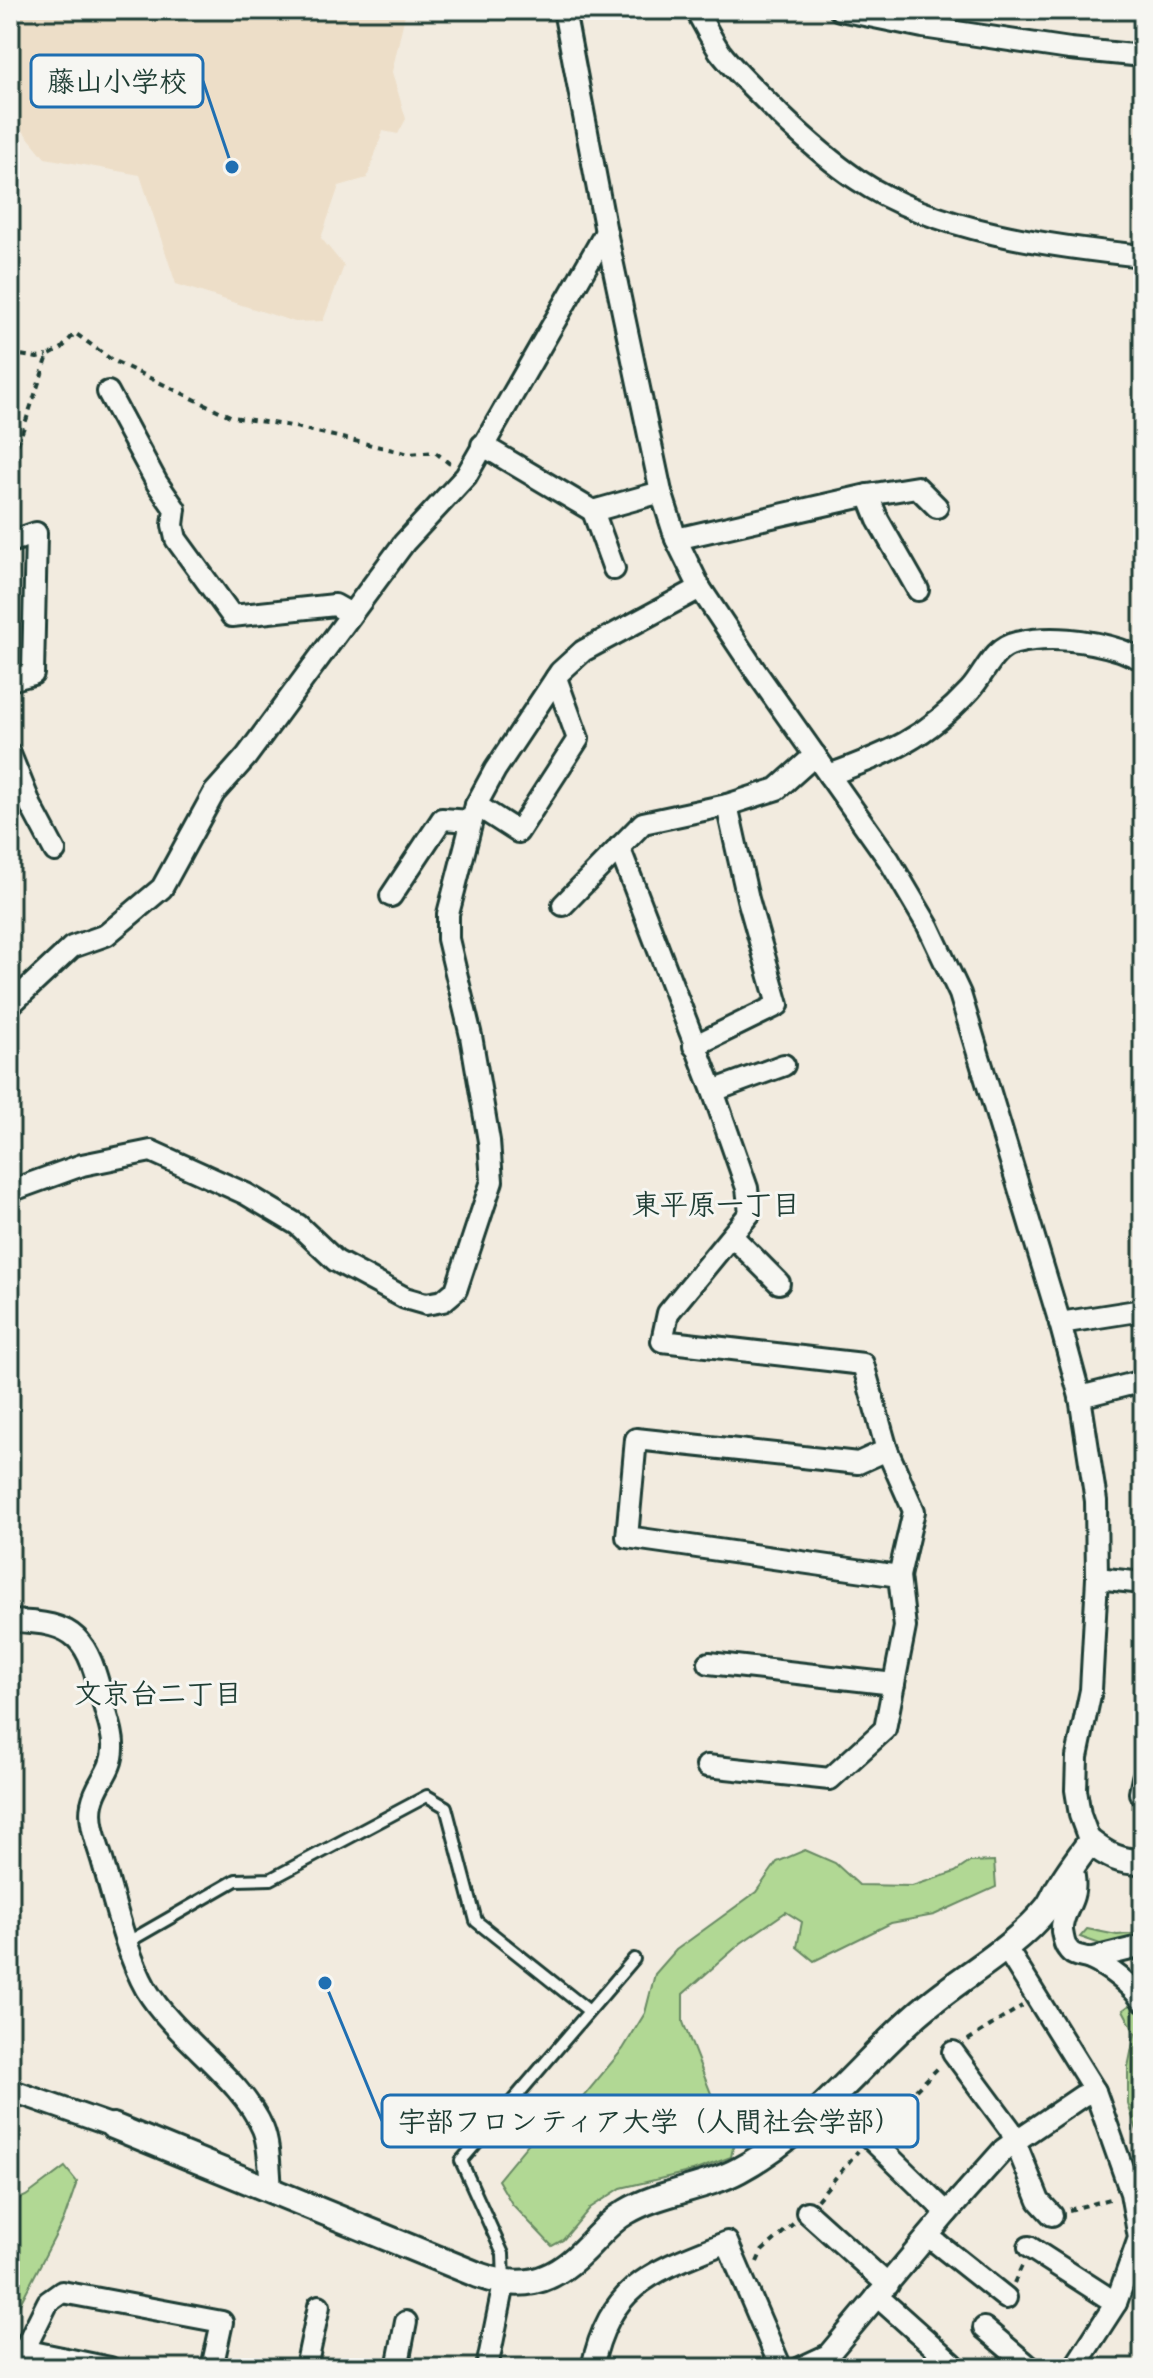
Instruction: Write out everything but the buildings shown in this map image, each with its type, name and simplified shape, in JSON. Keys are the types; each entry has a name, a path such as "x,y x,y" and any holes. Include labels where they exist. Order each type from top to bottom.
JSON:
{"street":[{"path":"564,10 606,232 661,492 676,539 700,588 889,860 928,926 960,994 1080,1397 1096,1501 1097,1578 1091,1690 1077,1757 1076,1790 1080,1815 1090,1842 1107,1855 1121,1861 1143,1862"},
{"path":"696,10 721,53 813,147 859,181 892,199 944,219 1067,248 1143,256"},
{"path":"840,10 923,27 1070,49 1143,56"},
{"path":"10,1005 72,947 106,935 162,888 214,793 246,757 404,543 466,476 606,232"},
{"path":"108,392 157,483 175,509 173,525 176,539 232,616 335,605 351,614"},
{"path":"482,445 593,511 614,569"},
{"path":"676,539 868,495 917,487 937,507"},
{"path":"593,511 661,492"},
{"path":"868,495 878,520 918,590"},
{"path":"10,542 36,533 33,674 10,680"},
{"path":"10,1191 82,1165 133,1152 151,1151 199,1170 259,1201 298,1225 336,1261 405,1298 426,1304 443,1301 456,1290 492,1181 489,1141 471,1036 448,939 448,914 473,813 495,770 556,678 583,651 700,588"},
{"path":"829,775 894,751 916,738 970,690 1000,649 1014,643 1080,640 1143,659"},
{"path":"391,896 442,819 473,813 518,832 578,739 556,678"},
{"path":"10,754 31,806 55,851"},
{"path":"563,905 643,823 727,805 777,789 815,755"},
{"path":"694,1046 778,1005 748,899 727,805"},
{"path":"619,847 713,1091 747,1188 750,1213 668,1313 662,1341 863,1364 887,1450 914,1511 899,1576 905,1627 885,1729 830,1779 707,1766"},
{"path":"713,1091 784,1065"},
{"path":"733,1237 779,1283"},
{"path":"1060,1323 1143,1310"},
{"path":"1080,1397 1143,1381"},
{"path":"887,1450 858,1463 636,1439 627,1537 899,1576"},
{"path":"1097,1578 1143,1583"},
{"path":"10,1621 38,1621 61,1628 79,1639 91,1657 114,1744 111,1766 91,1805 92,1826 128,1942 145,1988 165,2015 254,2112 264,2132 271,2189"},
{"path":"709,1663 894,1684"},
{"path":"10,2090 113,2126 430,2257 504,2284 539,2280 557,2273 609,2223 628,2210 651,2200 709,2184 772,2150 852,2078 913,2017 1006,1948 1049,1906 1072,1865 1090,1842"},
{"path":"1072,1865 1075,1878 1073,1896 1062,1919 1068,1950 1076,1956 1090,1959 1125,1982 1143,2001"},
{"path":"1090,1959 1143,1946"},
{"path":"1006,1948 1095,2091 1131,2193 1139,2238 1116,2303 1074,2368"},
{"path":"953,2052 1010,2129 1039,2201 1052,2215"},
{"path":"800,2368 833,2361 882,2290 989,2164 1014,2140 1082,2096 1095,2091"},
{"path":"869,2137 947,2213"},
{"path":"807,2212 953,2364"},
{"path":"928,2236 1006,2298"},
{"path":"592,2368 606,2325 631,2289 661,2268 727,2242 781,2368"},
{"path":"1029,2247 1116,2303"},
{"path":"487,2368 504,2284"},
{"path":"110,2368 19,2359 48,2302 62,2292 222,2322 212,2368"},
{"path":"306,2368 319,2306"},
{"path":"397,2368 406,2322"},
{"path":"984,2328 1031,2368"}],"lane":[{"path":"128,1942 236,1880 271,1879 427,1796 446,1807 476,1921 589,2011"},
{"path":"504,2284 503,2254 461,2161 634,1959"}],"path":[{"path":"10,353 37,358 48,356 62,348 75,333 112,360 232,417 291,426 410,454 435,452 466,476"},
{"path":"10,451 16,450 48,356"}],"shaded area":[{"path":"10,10 406,10 392,72 406,119 398,134 383,131 367,178 339,186 321,238 344,266 323,321 295,322 176,284 140,175 45,158 10,115"}],"green space":[{"path":"805,1850 835,1863 859,1885 912,1886 955,1872 970,1862 994,1861 996,1887 934,1915 891,1923 814,1961 797,1947 802,1922 786,1912 741,1943 683,1994 683,2022 714,2101 739,2120 731,2157 693,2171 621,2188 590,2208 563,2240 552,2246 512,2204 498,2180 556,2110 579,2102 623,2049 645,2013 655,1974 676,1950 756,1892 777,1862"},
{"path":"1087,1929 1117,1935 1143,1933 1143,1941 1103,1945 1080,1937"},
{"path":"1131,2004 1143,2015 1143,2148 1128,2104 1128,2067 1135,2033 1123,2010"},
{"path":"65,2167 77,2182 64,2219 10,2323 10,2203 26,2196"}],"place":[{"name":"藤山小学校","path":"232,167"},
{"name":"宇部フロンティア大学（人間社会学部）","path":"325,1983"}],"district":[{"name":"東平原一丁目","path":"716,1204"},
{"name":"文京台二丁目","path":"158,1693"}]}
